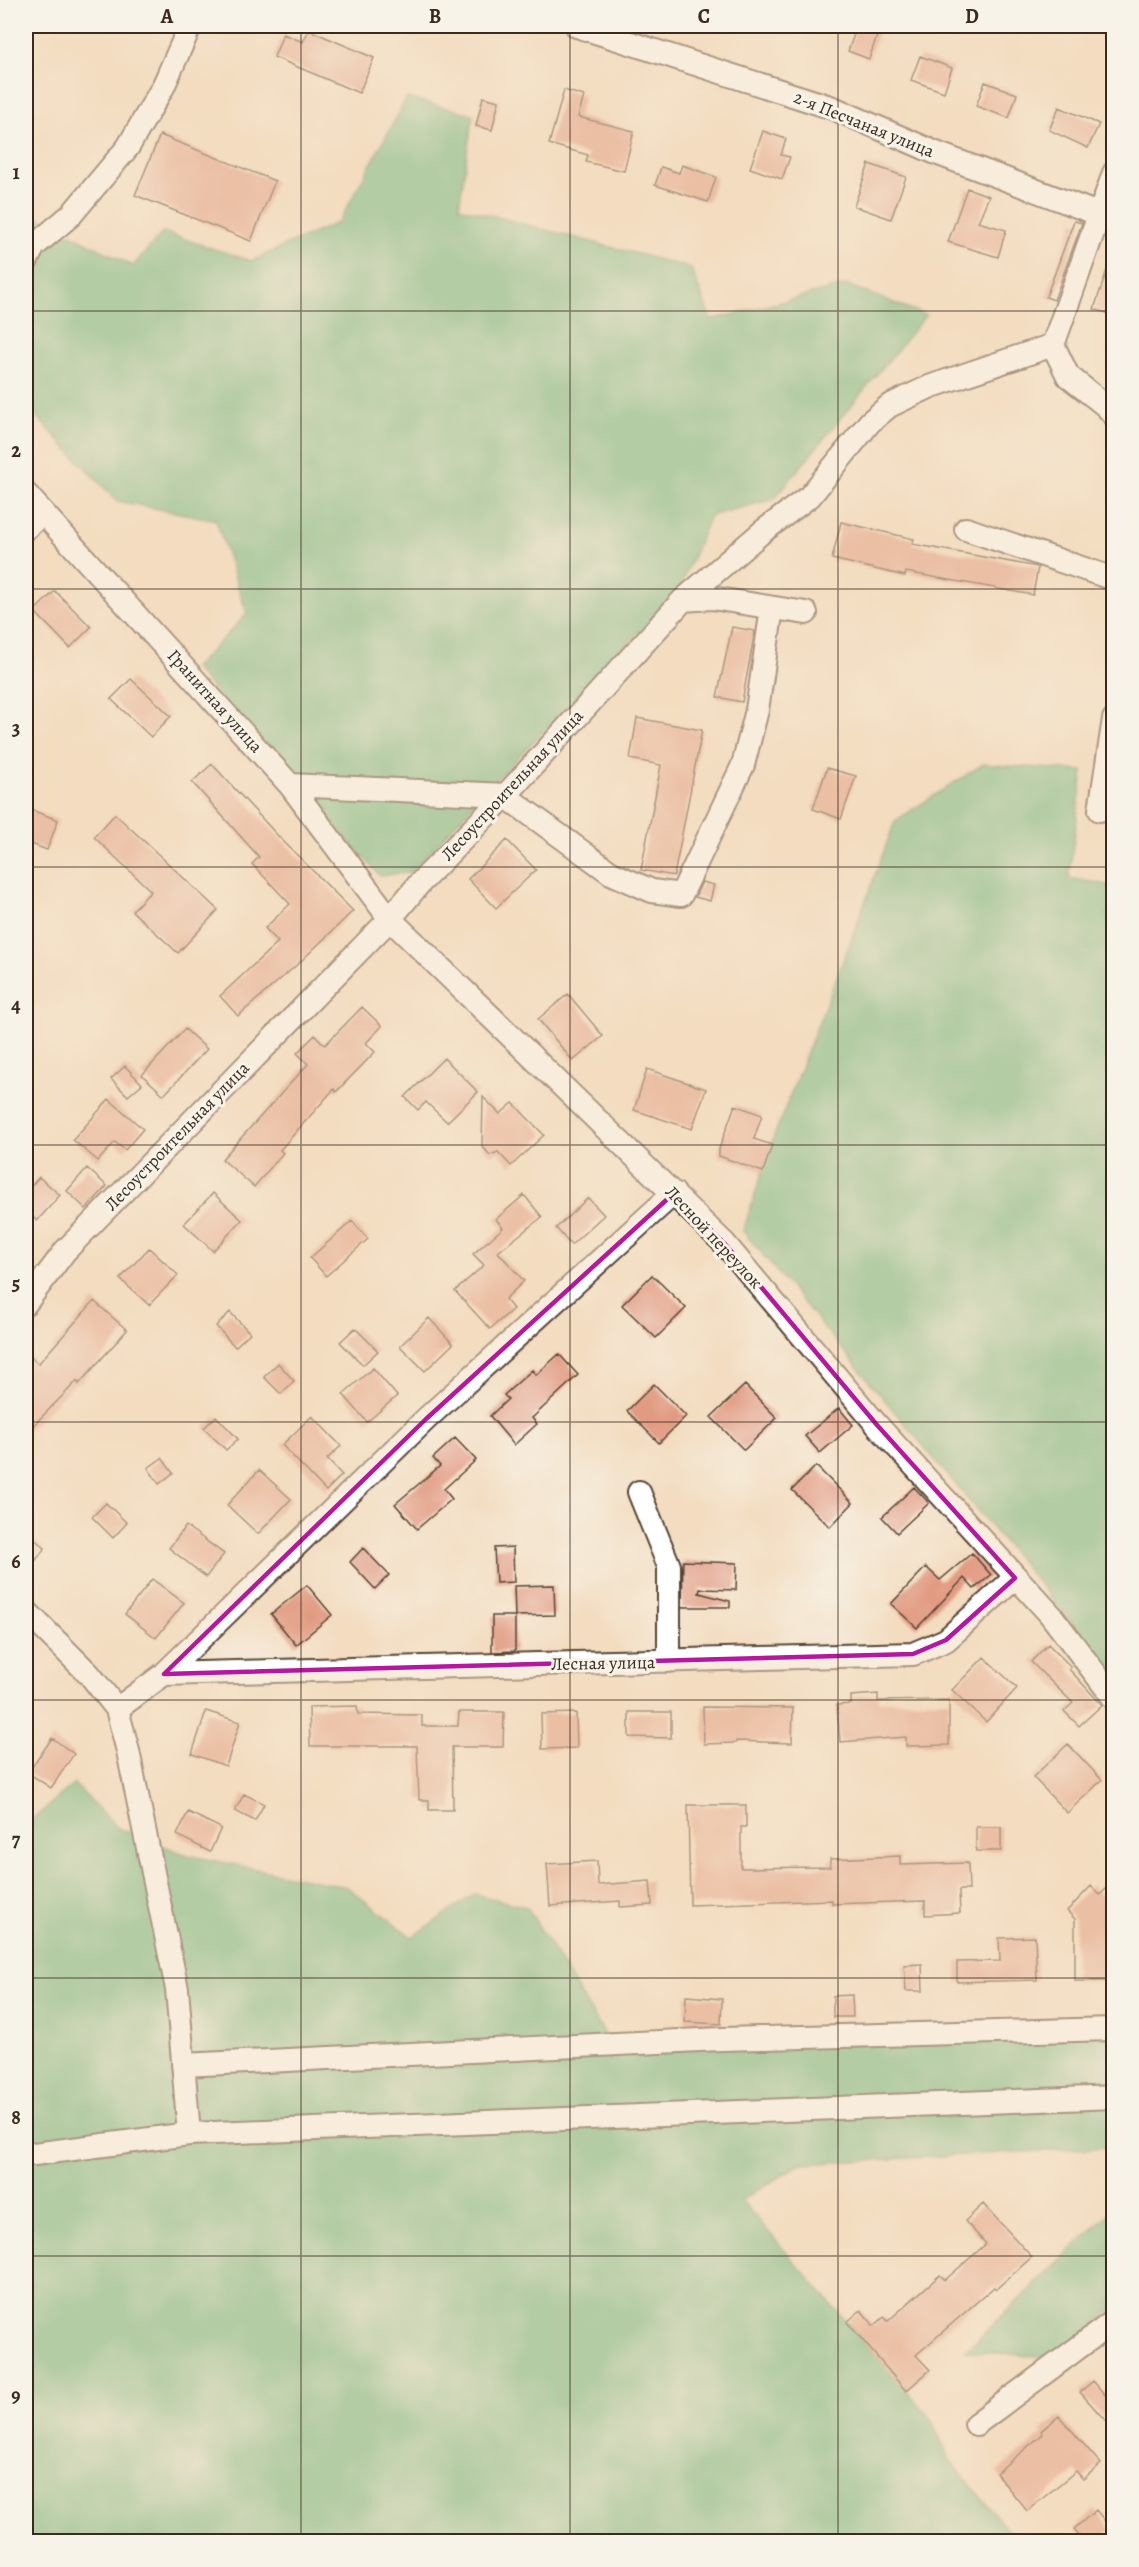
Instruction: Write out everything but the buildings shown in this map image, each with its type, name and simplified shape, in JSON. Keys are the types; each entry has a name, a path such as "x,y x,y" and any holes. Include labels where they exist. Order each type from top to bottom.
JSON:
{"street":[{"path":"26,262 34,246 71,215 128,147 163,87 190,26"},
{"name":"2-я Песчаная улица","path":"577,26 833,108 936,153 1106,218"},
{"path":"1113,173 1106,218 1053,345 1068,376 1113,415"},
{"name":"Лесоустроительная улица","path":"26,1303 65,1251 390,919 419,884 507,796 683,600 762,532 810,496 870,422 889,406 929,387 1053,345"},
{"path":"1081,386 1113,390"},
{"name":"Гранитная улица","path":"26,494 290,785 390,919"},
{"path":"26,528 43,513"},
{"path":"966,529 1113,579"},
{"path":"683,600 711,598 806,613"},
{"path":"290,785 507,796 610,873 651,891 681,895 743,765 758,710 772,608"},
{"path":"1100,810 1113,719"},
{"name":"Лесной переулок","path":"390,919 725,1244 877,1425 1050,1614 1113,1698"},
{"path":"117,1709 164,1674 426,1419 674,1193"},
{"path":"639,1492 669,1566 669,1661"},
{"name":"Лесная улица","path":"164,1674 913,1654 946,1640 1015,1578"},
{"path":"26,1611 90,1675 117,1709 128,1751 177,1989 189,2134"},
{"path":"183,2065 733,2038 1113,2029"},
{"path":"26,2152 34,2154 189,2134 1113,2097"},
{"path":"976,2424 1113,2321"}],"highlighted area":[{"path":"674,1193 725,1244 877,1425 1015,1578 946,1640 913,1654 164,1674 426,1419"}],"green space":[{"path":"407,98 473,114 459,207 691,268 711,320 847,285 926,315 774,499 710,516 678,592 495,781 411,872 380,876 194,668 247,614 216,520 117,501 31,411 26,415 26,228 32,214 133,266 163,232 251,261 339,222"},
{"path":"983,764 1083,771 1069,878 1114,886 1113,1672 743,1231 774,1136 895,821"},
{"path":"74,1784 118,1828 187,1855 347,1887 412,1937 475,1894 527,1907 612,2046 1113,2036 1113,2147 801,2164 741,2200 931,2419 950,2460 1017,2541 26,2541 26,1819 30,1821"},
{"path":"1113,2209 1113,2310 1056,2358 966,2351"}]}
